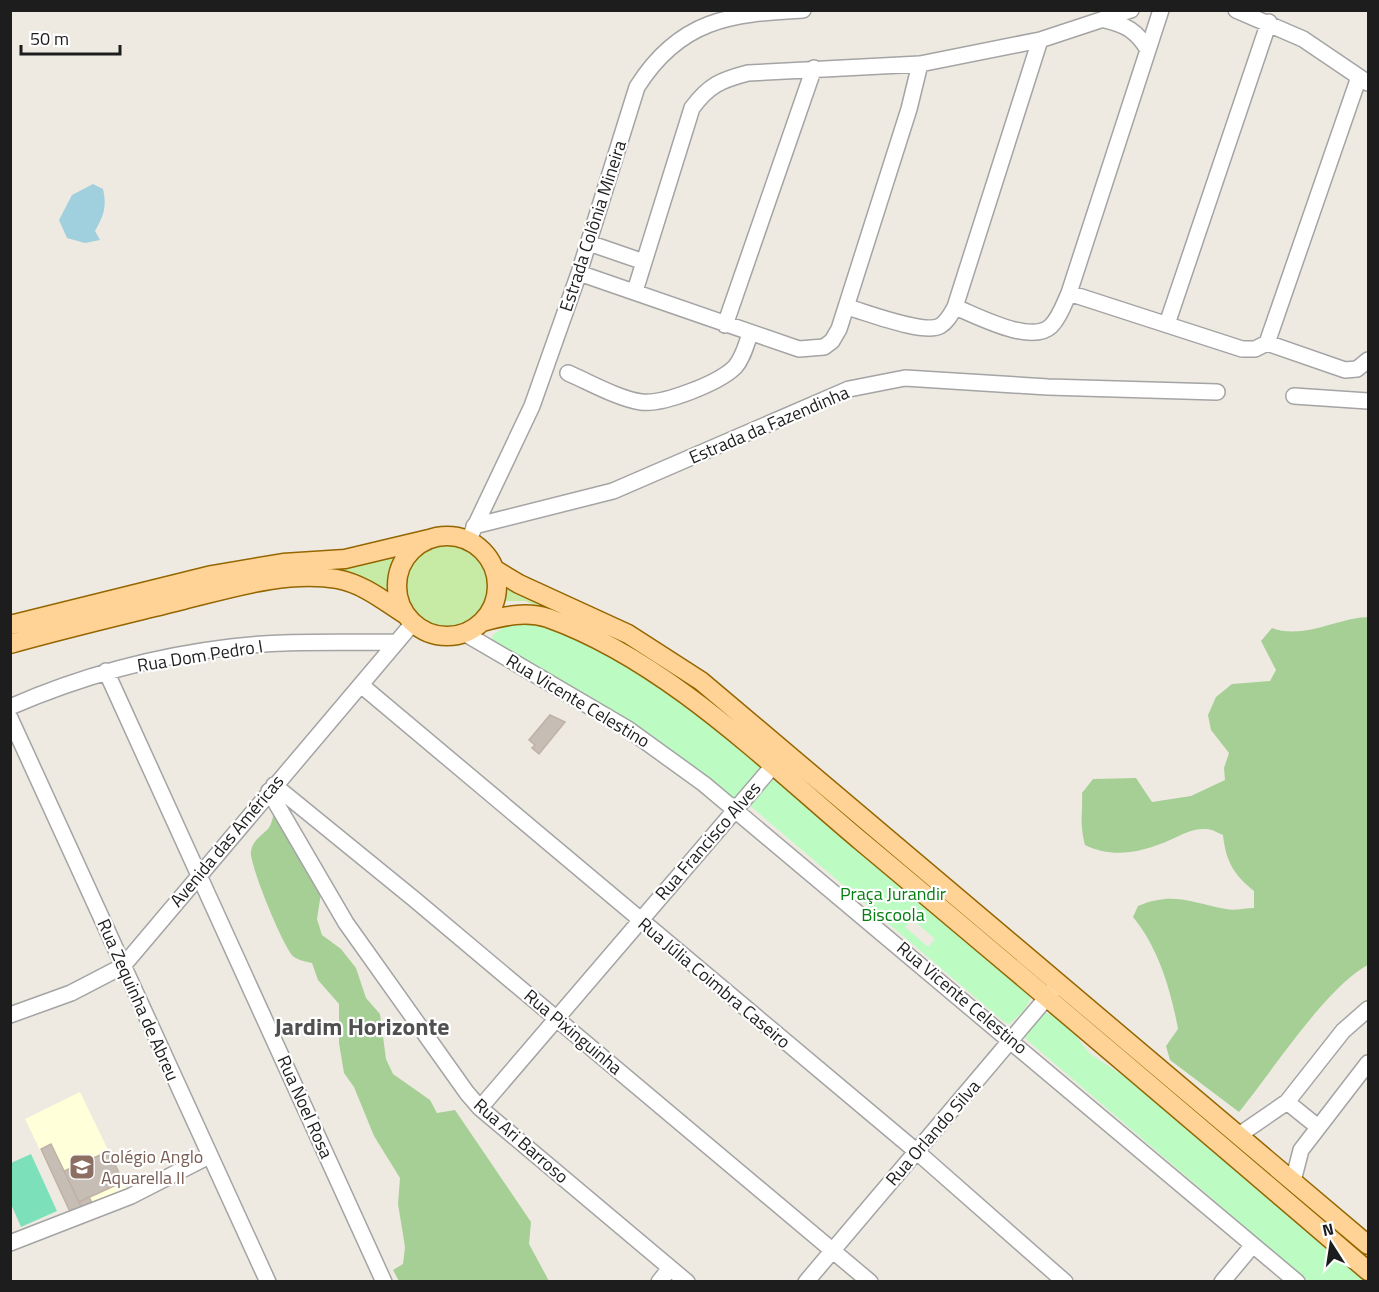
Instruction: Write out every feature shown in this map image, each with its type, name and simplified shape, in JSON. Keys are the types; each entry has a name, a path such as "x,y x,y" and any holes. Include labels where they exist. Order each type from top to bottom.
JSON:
{"main road":[{"path":"10,625 212,575 283,563 345,559 429,539 471,533 494,569 519,584 628,634 700,681 1053,990 1368,1271"},
{"path":"409,619 399,602 396,587 399,572 405,558 429,539"},
{"path":"482,622 496,597 494,569"},
{"path":"10,644 211,594 295,578 317,577 350,582 369,590 409,619 437,635 464,633 482,622 512,615 544,617 605,645 696,704 772,767 1239,1135 1368,1245"}],"street":[{"name":"Estrada Colônia Mineira","path":"471,533 532,406 579,273 637,87 664,51 687,33 717,21 765,12 803,10"},
{"path":"635,291 692,108 705,91 724,79 748,73 920,64 1040,40 1131,10"},
{"path":"955,308 1022,332 1039,333 1050,327 1056,320 1069,293 1161,10"},
{"path":"1069,293 1242,349 1255,349 1267,343 1364,80 1303,39 1269,22 1236,10"},
{"path":"1102,19 1124,24 1138,34 1148,50"},
{"path":"1167,324 1269,22"},
{"path":"848,307 924,328 940,326 955,308 1040,40"},
{"path":"579,273 635,291 750,334 799,349 824,348 836,335 848,307 909,109 920,64"},
{"path":"725,325 814,68"},
{"path":"588,243 644,262"},
{"path":"568,373 639,402 666,401 723,376 734,368 741,360 750,334"},
{"path":"1267,343 1345,370 1357,369 1368,360"},
{"name":"Estrada da Fazendinha","path":"471,533 613,491 849,389 905,378 1048,387 1217,392"},
{"path":"1294,396 1368,401"},
{"name":"Avenida das Américas","path":"10,1015 71,993 123,966 397,642 409,619"},
{"name":"Rua Vicente Celestino","path":"464,633 664,752 1012,1040 1297,1281"},
{"name":"Rua Dom Pedro I","path":"10,707 72,681 106,671 233,647 397,642"},
{"name":"Rua Noel Rosa","path":"106,671 384,1281"},
{"name":"Rua Júlia Coimbra Caseiro","path":"361,685 916,1152 1065,1281"},
{"name":"Rua Zequinha de Abreu","path":"10,718 268,1281"},
{"name":"Rua Francisco Alves","path":"480,1108 772,767"},
{"name":"Rua Pixinguinha","path":"272,788 557,1018 870,1281"},
{"name":"Rua Ari Barroso","path":"272,788 346,923 467,1093 480,1108 687,1281"},
{"name":"Rua Orlando Silva","path":"806,1281 1053,990"},
{"path":"1239,1135 1287,1102 1343,1031 1368,1009"},
{"path":"1293,1181 1301,1150 1368,1063"},
{"path":"1287,1102 1318,1127"},
{"path":"10,1242 131,1196 210,1156"},
{"path":"1222,1281 1253,1245"},
{"path":"659,1281 670,1268"}],"shaded area":[{"name":"Colégio Anglo Aquarella II","path":"80,1092 127,1189 72,1216 25,1119"}],"green space":[{"path":"446,544 463,547 477,556 486,570 489,587 486,604 477,618 463,627 446,630 429,627 415,618 406,604 403,587 406,570 415,556 429,547"},
{"path":"397,554 388,572 387,595 344,573 320,571 268,574 207,586 11,634 227,580 265,573 335,568"},
{"path":"506,584 635,649 709,699 777,755 567,618 525,601 504,601"},
{"path":"1368,617 1368,965 1335,991 1318,1010 1239,1112 1170,1060 1166,1046 1178,1029 1172,999 1150,942 1133,917 1138,906 1162,899 1182,900 1229,910 1254,908 1254,891 1232,867 1226,853 1223,835 1210,830 1192,831 1139,851 1106,852 1085,845 1082,793 1093,779 1136,778 1152,802 1191,796 1225,780 1224,768 1229,753 1211,730 1208,715 1216,697 1232,684 1270,681 1276,670 1261,641 1272,628 1284,631 1308,630"},
{"path":"531,623 558,630 621,661 685,704 763,768 733,799 648,732 491,643 493,635 504,627"},
{"name":"Praça Jurandir Biscoola","path":"771,775 1030,994 1023,1011 1009,1024 1003,1021 748,804","holes":["912,919 935,939 928,947 905,927"]},
{"path":"274,812 321,893 317,919 322,935 341,949 356,968 366,998 380,1014 386,1059 393,1074 430,1100 437,1113 455,1110 531,1222 529,1244 549,1281 399,1281 393,1270 403,1264 405,1247 398,1204 400,1178 374,1136 354,1087 344,1073 339,1043 339,1004 318,980 312,963 294,957 289,951 255,871 251,851 258,838 269,828"},
{"path":"1043,1012 1053,1015 1074,1033 1089,1053 1149,1093 1368,1276 1368,1281 1308,1281 1026,1039 1023,1035"},
{"path":"31,1154 57,1211 21,1227 11,1204 11,1163"}],"water":[{"path":"93,184 103,189 105,201 101,220 95,231 100,240 85,243 67,238 59,220 72,195"}],"building":[{"path":"550,715 565,722 539,754 532,748 535,745 529,740"},
{"path":"51,1144 83,1210 72,1216 41,1149"},
{"path":"109,1151 123,1182 79,1202 64,1171"},
{"path":"89,1197 93,1205 83,1210 79,1202"}],"place":[{"name":"Colégio Anglo Aquarella II","path":"82,1167"}],"district":[{"name":"Jardim Horizonte","path":"362,1027"}]}
